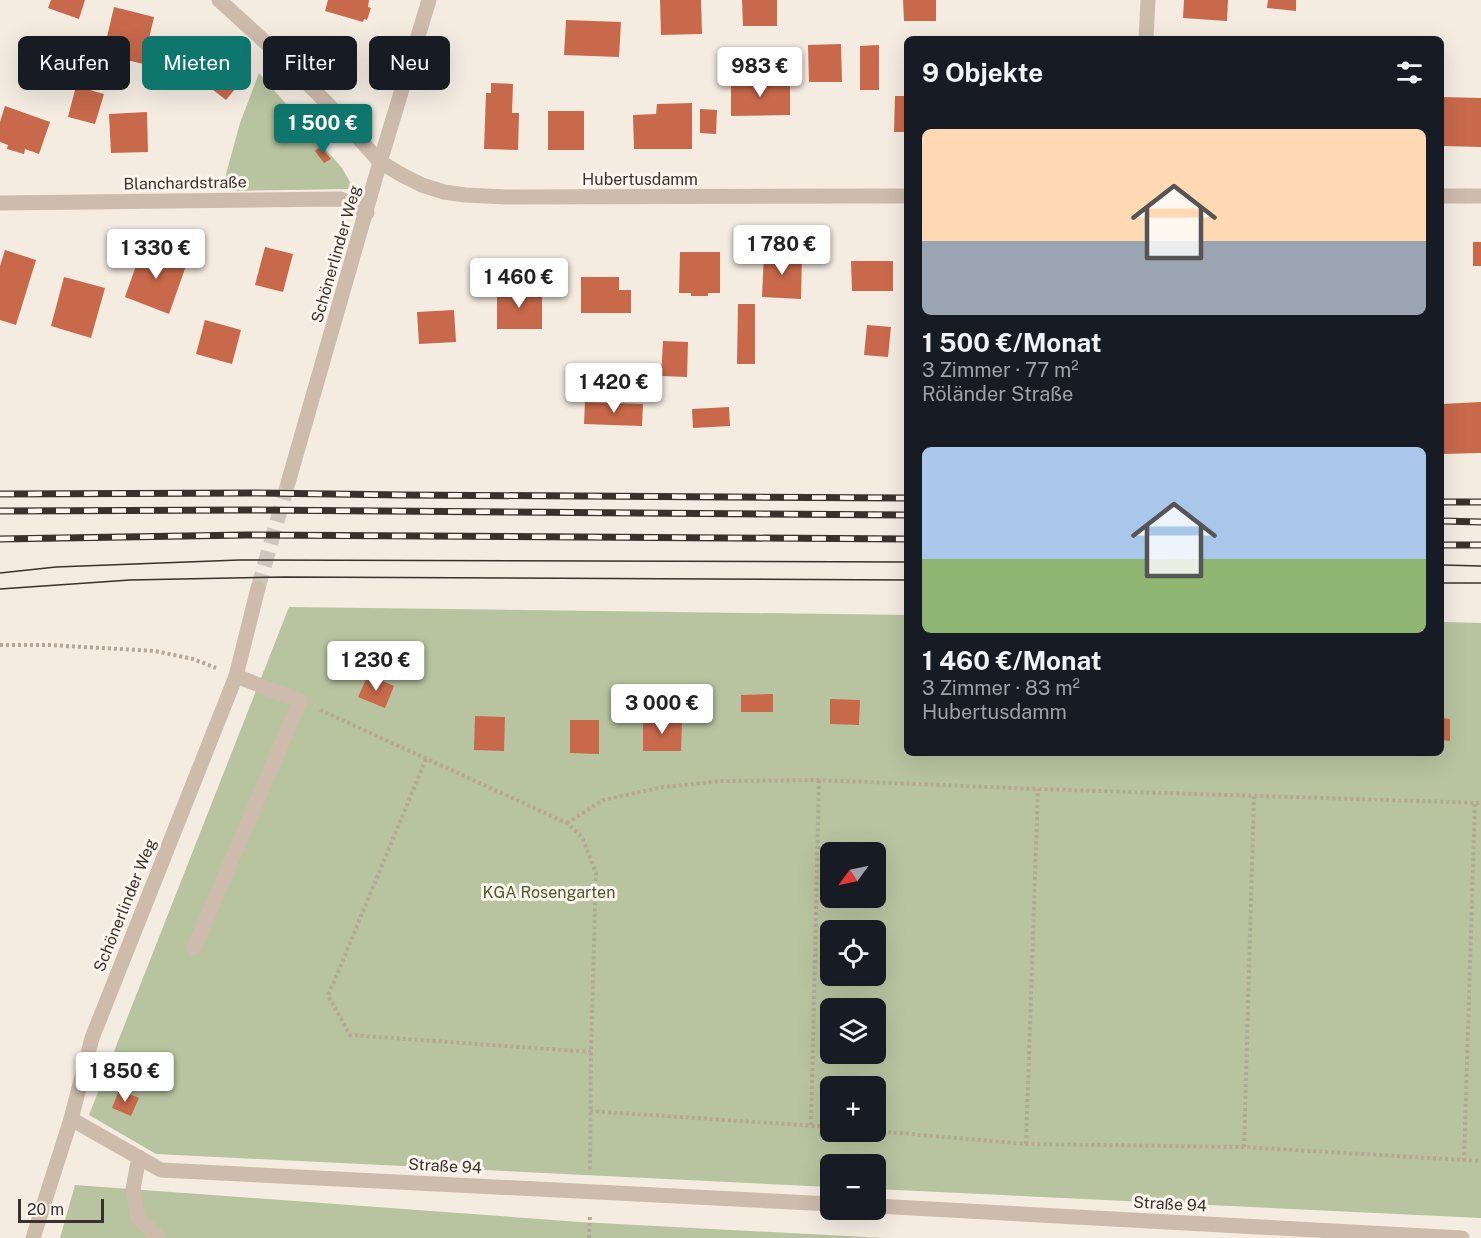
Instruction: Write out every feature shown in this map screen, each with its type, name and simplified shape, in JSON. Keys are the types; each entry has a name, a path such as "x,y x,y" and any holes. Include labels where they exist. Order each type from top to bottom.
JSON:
{"street":[{"name":"Hubertusdamm","path":"219,0 327,103 380,162 422,185 444,192 507,197 904,196"},
{"name":"Schönerlinder Weg","path":"288,483 429,0"},
{"path":"1146,36 1148,0"},
{"path":"1444,196 1481,196"},
{"name":"Blanchardstraße","path":"0,203 341,199 367,213"},
{"name":"Schönerlinder Weg","path":"33,1238 71,1119 92,1038 236,676 258,588"},
{"path":"195,948 300,701 236,676"},
{"name":"Straße 94","path":"71,1119 160,1170 820,1203"},
{"path":"139,1157 133,1190 138,1218 159,1238"},
{"name":"Straße 94","path":"886,1207 1462,1238"}],"path":[{"path":"0,645 49,645 155,651 193,659 236,676"},
{"path":"300,701 567,823 582,837 596,873 590,1191"},
{"path":"426,759 328,996 350,1035 591,1052"},
{"path":"567,823 603,800 663,787 723,781 819,780 1481,803"},
{"path":"811,1125 819,780"},
{"path":"1026,1144 1038,789"},
{"path":"1244,1147 1254,795"},
{"path":"1464,1161 1475,803"},
{"path":"590,1110 820,1126"},
{"path":"886,1132 1026,1144 1244,1147 1481,1161"}],"green space":[{"path":"259,73 263,78 263,90 274,90 342,168 351,184 348,189 231,191 226,174 240,123"},
{"name":"KGA Rosengarten","path":"289,607 904,615 904,756 1444,756 1444,622 1481,623 1481,1218 886,1189 886,1154 820,1154 820,1186 156,1154 89,1115"},
{"path":"75,1185 580,1222 885,1238 60,1238"}],"building":[{"path":"51,0 85,0 79,19 48,8"},
{"path":"328,0 369,0 368,7 371,8 367,20 364,19 363,22 325,11"},
{"path":"660,0 701,0 702,34 661,35"},
{"path":"742,0 777,0 777,26 743,26"},
{"path":"903,0 936,0 936,21 904,21"},
{"path":"1184,0 1228,0 1227,21 1183,18"},
{"path":"1268,0 1296,0 1296,11 1267,8"},
{"path":"114,7 154,17 150,36 142,36 142,64 130,61 130,36 107,36"},
{"path":"566,20 621,22 619,57 564,55"},
{"path":"841,44 842,82 809,82 808,45"},
{"path":"879,45 879,90 860,90 860,46"},
{"path":"731,81 790,81 790,115 731,116"},
{"path":"491,83 513,84 512,113 519,113 518,150 484,149 486,93 491,93"},
{"path":"75,90 90,90 104,94 95,124 68,117"},
{"path":"213,90 234,90 226,100"},
{"path":"895,96 904,96 904,132 894,132"},
{"path":"1444,97 1481,98 1481,147 1444,146"},
{"path":"692,103 692,149 634,149 633,115 656,114 657,104"},
{"path":"5,106 50,122 39,154 25,149 24,154 7,149 8,145 0,142 0,122"},
{"path":"700,109 717,110 716,134 700,133"},
{"path":"548,111 584,111 584,150 548,150"},
{"path":"147,112 148,152 111,153 109,114"},
{"path":"321,146 331,159 324,163 315,151"},
{"path":"1473,242 1481,242 1481,266 1473,266"},
{"path":"143,246 187,263 169,314 125,297"},
{"path":"265,247 293,254 283,292 255,285"},
{"path":"5,250 36,260 16,325 0,320 0,266"},
{"path":"680,252 720,252 720,293 691,296 691,293 679,293"},
{"path":"764,253 802,254 801,299 762,297"},
{"path":"851,261 893,261 893,291 852,291"},
{"path":"64,277 105,288 91,338 51,326"},
{"path":"581,277 619,277 619,290 631,290 631,313 581,313"},
{"path":"510,287 529,287 529,292 542,292 542,329 497,329 497,292 510,292"},
{"path":"738,304 755,304 755,364 737,364"},
{"path":"454,310 456,342 419,344 417,312"},
{"path":"205,320 241,330 232,364 196,354"},
{"path":"867,325 891,327 888,357 864,355"},
{"path":"663,341 688,342 687,377 661,376"},
{"path":"585,402 643,404 642,426 584,424"},
{"path":"1481,402 1481,453 1444,454 1444,404"},
{"path":"729,407 730,426 693,428 692,409"},
{"path":"368,675 394,686 385,708 358,697"},
{"path":"773,694 773,712 741,712 741,695"},
{"path":"830,699 860,700 859,725 830,724"},
{"path":"475,716 505,717 504,751 474,750"},
{"path":"643,718 682,719 681,751 643,751"},
{"path":"1444,718 1450,719 1450,741 1444,740"},
{"path":"570,720 599,720 599,754 570,753"},
{"path":"119,1090 139,1098 131,1116 112,1108"}],"tunnel":[{"path":"258,588 288,483"}],"tram line":[{"path":"0,573 56,567 239,560 904,562"},
{"path":"1444,565 1481,566"},
{"path":"0,589 130,580 284,577 904,580"},
{"path":"1444,583 1481,583"}],"railway":[{"path":"0,494 257,493 904,498"},
{"path":"1444,502 1481,502"},
{"path":"0,511 252,510 904,515"},
{"path":"1444,521 1481,522"},
{"path":"0,539 246,535 904,539"},
{"path":"1444,545 1481,545"}]}
